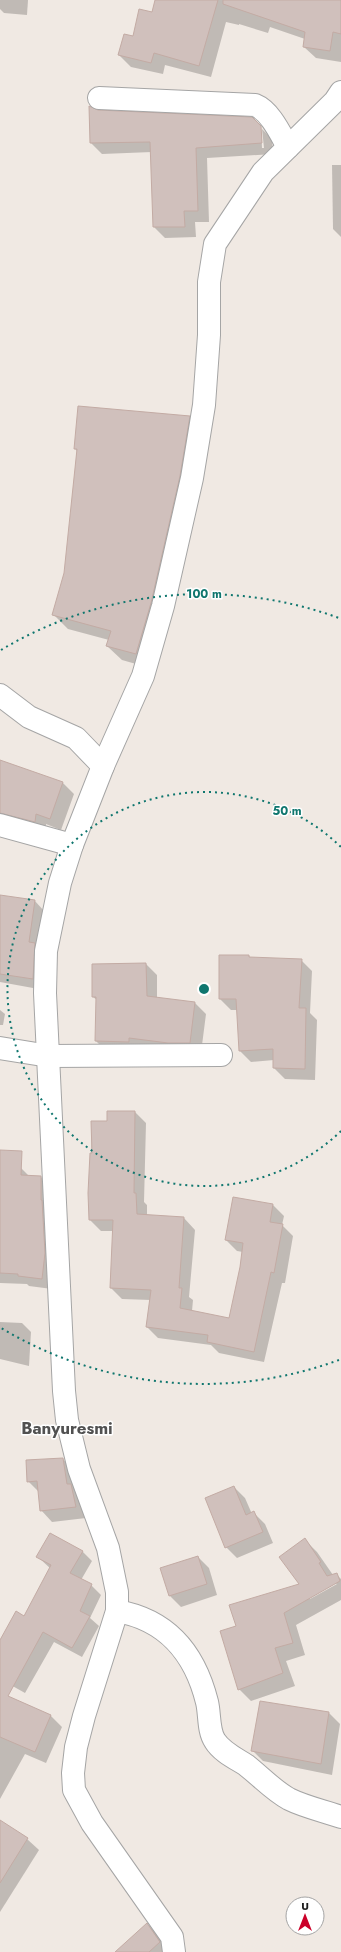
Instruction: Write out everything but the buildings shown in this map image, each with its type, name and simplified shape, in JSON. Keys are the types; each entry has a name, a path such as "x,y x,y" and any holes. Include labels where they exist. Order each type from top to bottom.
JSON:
{"street":[{"path":"174,1952 172,1937 92,1823 74,1790 73,1773 76,1747 84,1716 117,1611 117,1592 108,1548 79,1468 67,1420 63,1384 45,993 46,951 60,883 72,845 103,766 143,676 163,606 192,478 204,405 209,335 209,282 215,244 263,172 335,101 341,92"},
{"path":"99,98 255,105 266,112 288,147"},
{"path":"0,695 29,717 76,738 103,766"},
{"path":"0,825 72,845"},
{"path":"0,1048 49,1056 221,1055"},
{"path":"117,1611 136,1614 151,1621 176,1640 195,1669 202,1687 207,1704 212,1734 215,1741 229,1755 244,1764 289,1799 341,1817"}],"district":[{"name":"Banyuresmi","path":"67,1428"}]}
